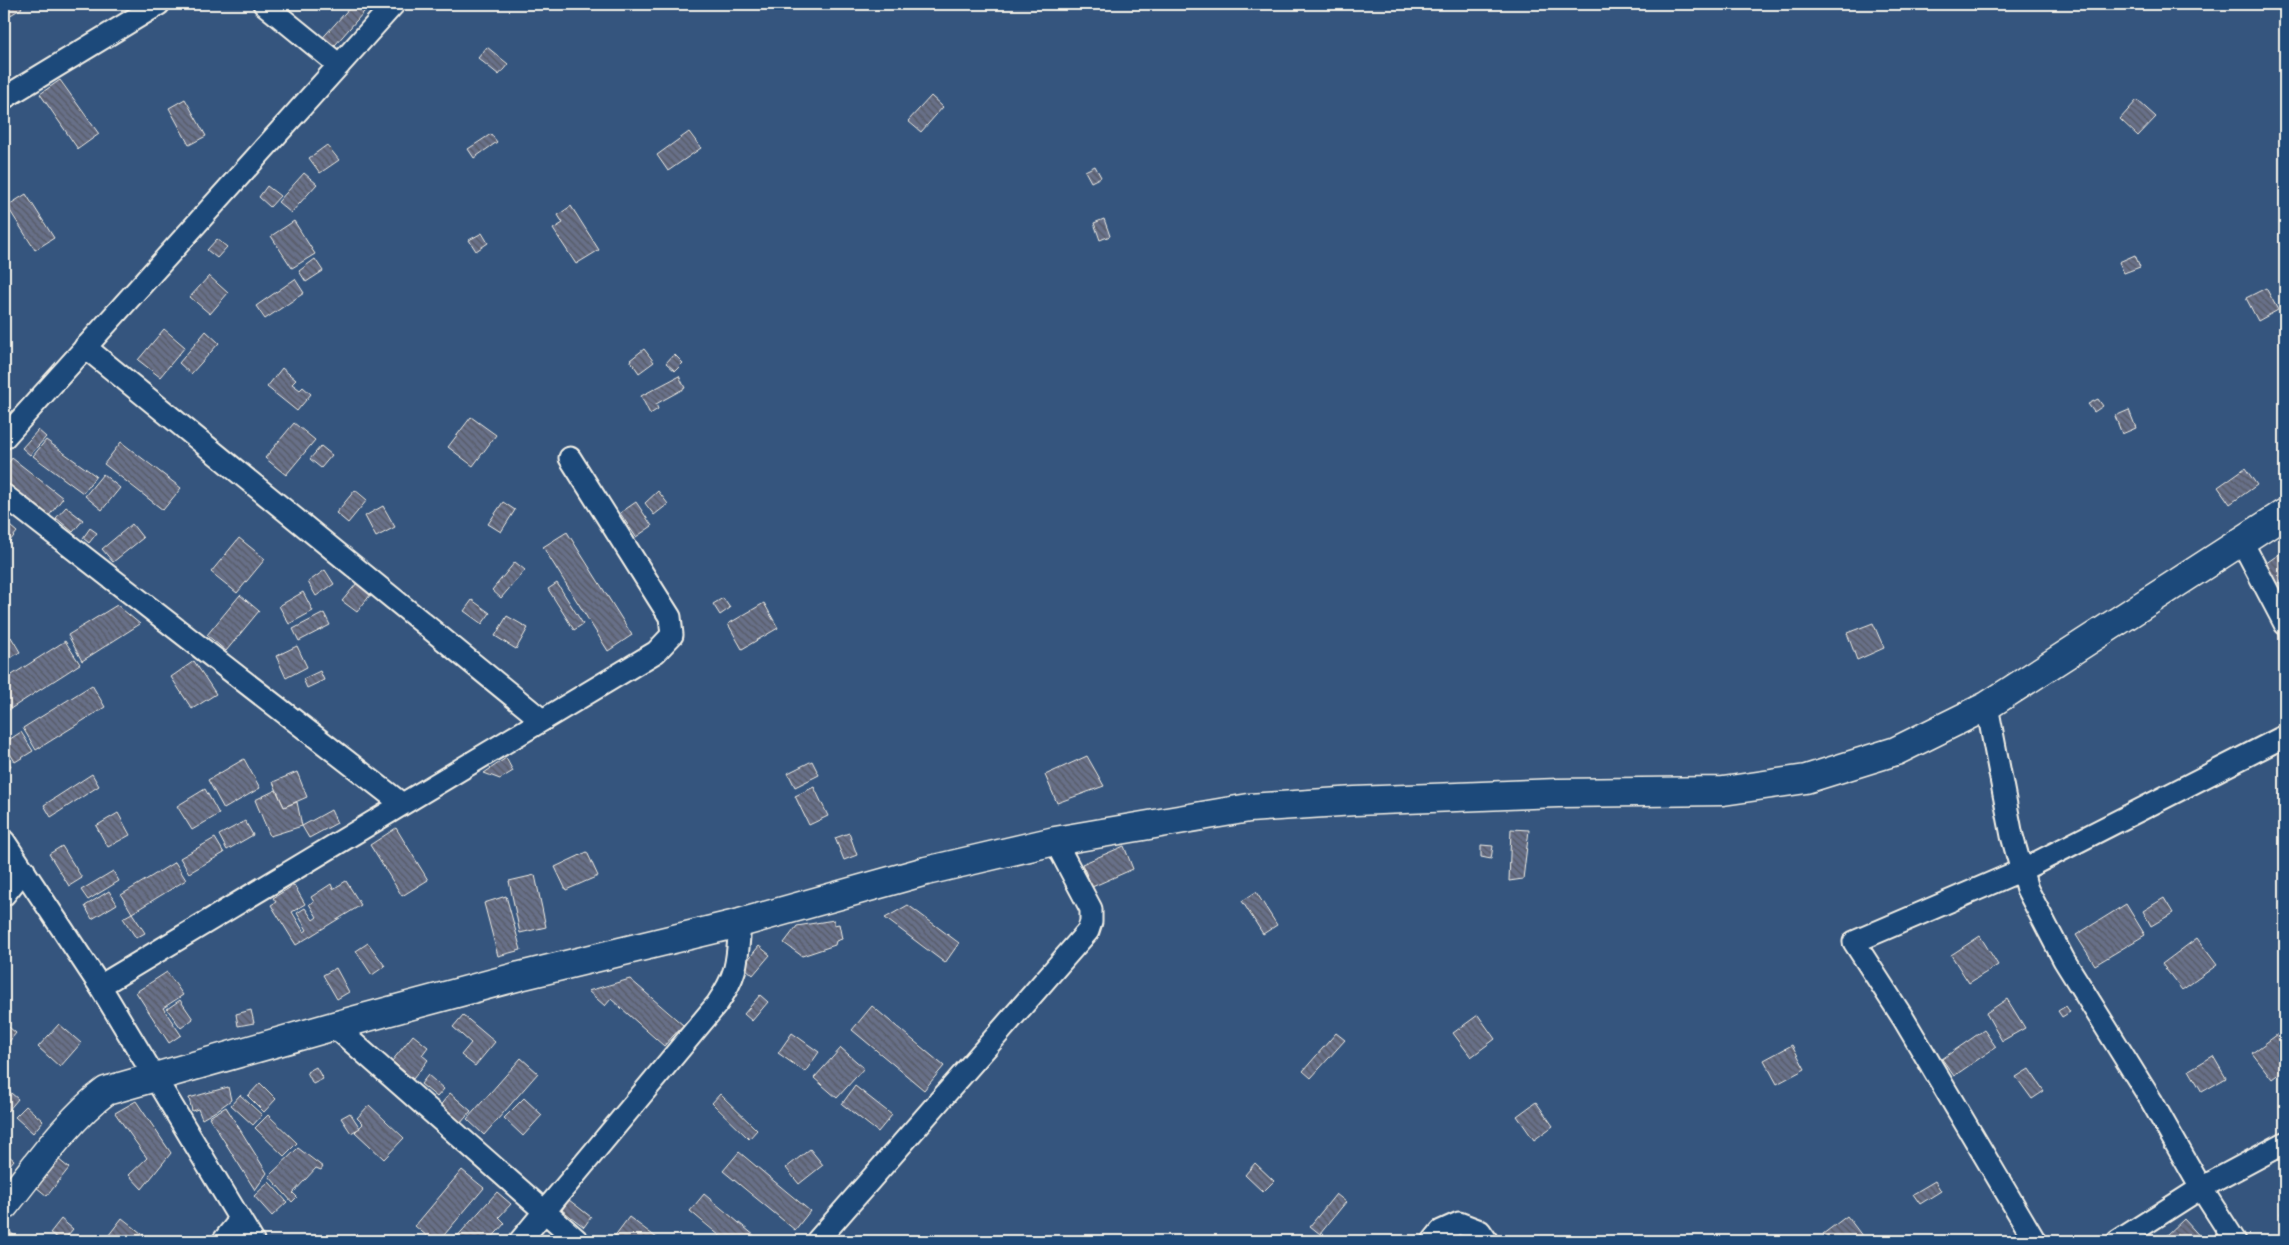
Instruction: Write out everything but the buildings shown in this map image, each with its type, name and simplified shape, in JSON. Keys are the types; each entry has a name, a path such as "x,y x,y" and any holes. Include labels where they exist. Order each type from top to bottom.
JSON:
{"main road":[{"path":"4,1206 90,1103 106,1091 334,1026 520,976 740,922 926,870 1055,841 1249,808 1355,801 1558,793 1723,791 1806,779 1896,751 1987,706 2285,513"}],"street":[{"path":"4,98 159,4"},
{"path":"264,4 339,65"},
{"path":"4,438 394,4"},
{"path":"85,348 542,720"},
{"path":"100,986 656,652 672,635 670,617 570,458"},
{"path":"4,495 402,804"},
{"path":"2242,542 2285,624"},
{"path":"1987,706 2012,836 2027,889 2064,960 2151,1100 2201,1188 2235,1241"},
{"path":"2035,1241 1903,1018 1854,942 2022,870 2285,736"},
{"path":"4,841 100,986 253,1241"},
{"path":"817,1241 1088,931 1091,922 1091,909 1055,841"},
{"path":"4,895 24,870"},
{"path":"520,1241 546,1213 718,1004 730,986 737,969 740,922"},
{"path":"334,1026 578,1241"},
{"path":"2118,1241 2201,1188 2285,1142"},
{"path":"223,1241 240,1220"},
{"path":"1433,1241 1441,1231 1459,1223 1480,1231 1487,1241"}]}
